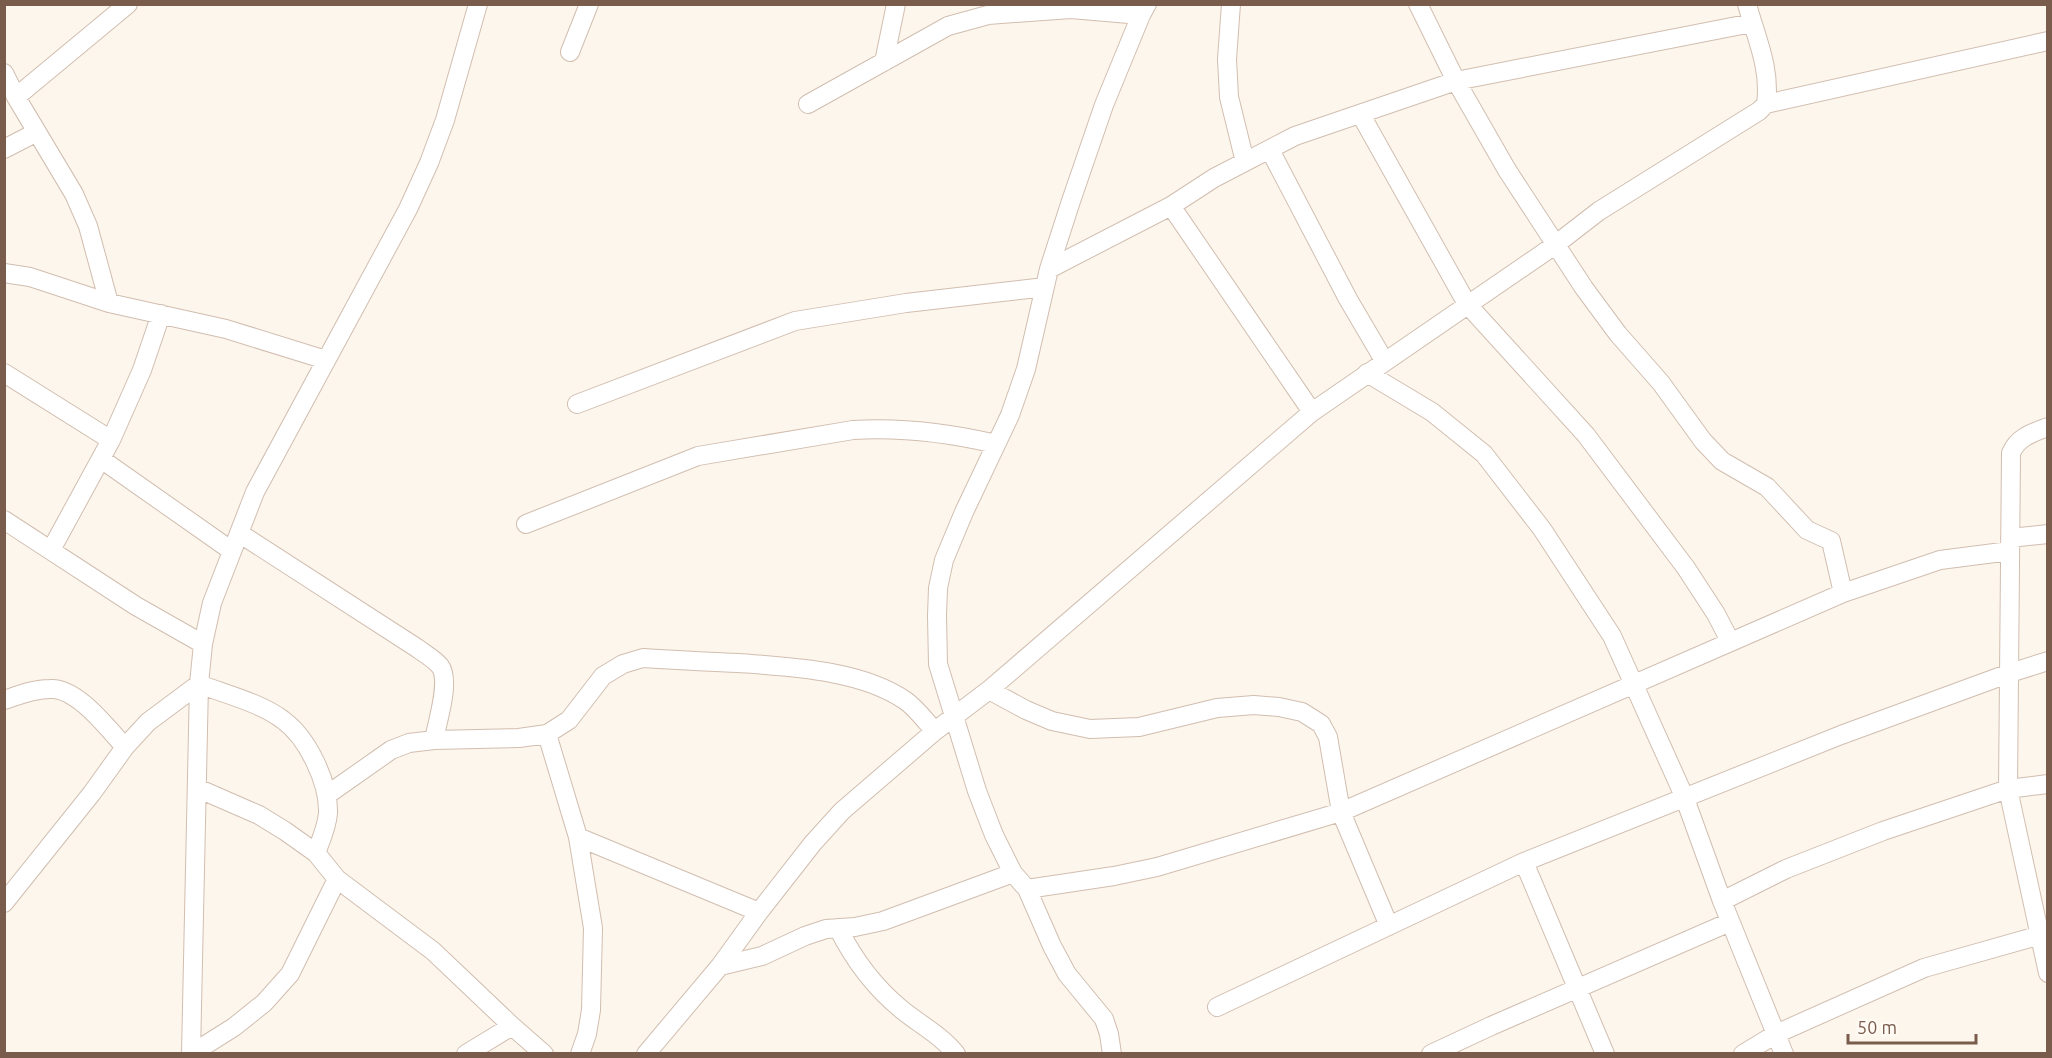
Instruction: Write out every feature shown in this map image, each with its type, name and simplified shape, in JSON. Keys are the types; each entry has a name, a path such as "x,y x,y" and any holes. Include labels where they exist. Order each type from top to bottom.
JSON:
{"street":[{"path":"16,97 128,4"},
{"path":"570,52 589,4"},
{"path":"884,62 896,4"},
{"path":"1231,4 1227,59 1229,97 1245,162"},
{"path":"1418,4 1456,81 1507,170 1555,245 1618,334 1661,383 1711,450 1735,470 1754,478 1767,487 1807,530 1831,541 1843,592"},
{"path":"1747,4 1764,56 1768,90 1766,104"},
{"path":"191,1053 199,684 203,644 212,603 255,492 408,210 429,163 445,120 475,6"},
{"path":"808,104 948,26 988,15 1071,9 1144,10 1089,147 1047,278 1026,369 1010,415 948,550 939,588 937,642 938,664 977,790 994,835 1013,873 1027,889 1067,974 1104,1019 1112,1053"},
{"path":"577,404 795,321 1047,278 1171,206 1214,178 1295,136 1456,81 1752,23"},
{"path":"646,1053 720,966 813,843 842,811 935,731 989,690 1312,412 1555,245 1599,211 1759,111 1766,104 2048,41"},
{"path":"4,73 74,194 88,226 109,303"},
{"path":"1361,115 1467,304 1586,435 1686,568 1716,614 1730,641"},
{"path":"4,149 37,132"},
{"path":"1270,150 1347,299 1385,362"},
{"path":"1171,206 1312,412"},
{"path":"4,273 30,277 109,303 226,329 326,360"},
{"path":"51,550 111,440 142,370 161,314"},
{"path":"4,373 111,440"},
{"path":"1367,373 1432,412 1484,454 1537,521 1612,636 1684,796 1730,922 1784,1053"},
{"path":"2048,427 2021,438 2011,453 2008,789 2043,933 2048,973"},
{"path":"526,524 683,461 728,450 868,429 931,432 996,444"},
{"path":"102,459 232,551"},
{"path":"4,520 136,606 203,644"},
{"path":"239,533 439,664 444,673 444,685 434,740"},
{"path":"1027,889 1157,867 1341,812 1843,592 1940,560 2048,534"},
{"path":"327,795 391,750 409,743 434,740 519,738 547,734 569,720 603,676 623,664 643,658 790,667 836,674 883,688 894,694 909,703 935,731"},
{"path":"1217,1007 1524,862 1841,735 2048,661"},
{"path":"4,903 125,747 148,722 199,684"},
{"path":"199,684 240,699 283,720 297,733 313,759 327,795 326,828 316,853"},
{"path":"4,700 28,692 52,688 72,695 84,704 125,747"},
{"path":"989,690 1052,721 1090,729 1139,727 1217,708 1254,705 1302,712 1321,724 1328,737 1341,812 1389,926"},
{"path":"547,734 578,837 592,928 591,1010 587,1034 580,1053"},
{"path":"1722,901 1786,869 1883,831 2008,789 2048,784"},
{"path":"196,788 259,815 316,853 337,879 433,951 544,1053"},
{"path":"578,837 759,912"},
{"path":"1524,862 1605,1053"},
{"path":"720,966 762,956 826,929 855,927 883,921 1013,873"},
{"path":"191,1053 234,1026 264,1003 290,974 337,879"},
{"path":"1431,1053 1730,922"},
{"path":"838,928 851,954 872,982 902,1011 931,1030 956,1053"},
{"path":"1743,1053 1776,1034 1924,968 2043,933"},
{"path":"466,1053 512,1026"}]}
